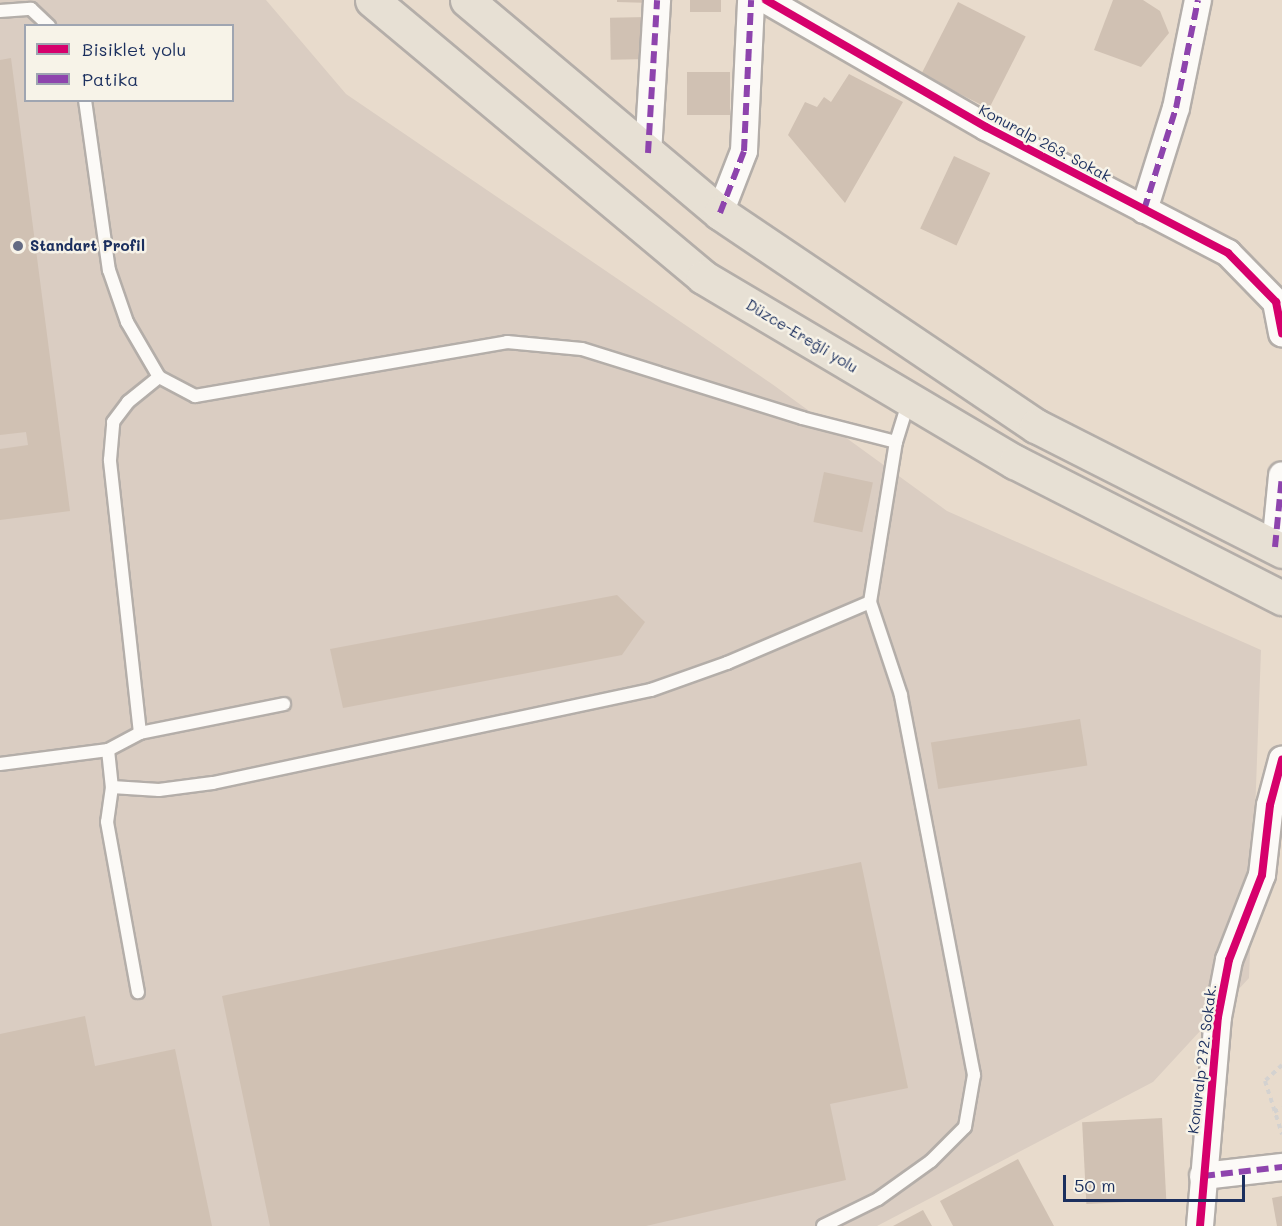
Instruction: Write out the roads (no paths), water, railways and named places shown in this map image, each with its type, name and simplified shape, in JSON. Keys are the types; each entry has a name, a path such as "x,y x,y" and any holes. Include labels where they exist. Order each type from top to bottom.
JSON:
{"highway":[{"name":"Düzce-Ereğli yolu","path":"372,0 703,277 1015,462 1282,598"},
{"path":"467,0 720,213 1036,426 1278,549"}],"street":[{"path":"648,153 657,0"},
{"path":"720,213 744,151 751,0"},
{"name":"Konuralp 263. Sokak","path":"766,0 1144,210 1228,253 1276,302 1282,333"},
{"path":"1144,210 1176,108 1198,0"},
{"path":"1278,549 1282,475"},
{"name":"Konuralp 272. Sokak.","path":"1200,1226 1218,1017 1229,960 1262,875 1270,805 1282,760"},
{"path":"1203,1176 1282,1167"}],"lane":[{"path":"0,11 31,9 47,24"},
{"path":"85,102 110,270 127,322 159,377 195,396 518,343 582,349 802,418 896,442"},
{"path":"140,734 110,460 112,422 128,402 159,377"},
{"path":"823,1226 878,1199 931,1161 965,1127 974,1075 901,695 870,602 896,442 909,399"},
{"path":"112,787 159,790 213,783 651,690 870,602"},
{"path":"0,764 108,750 140,734 284,704"},
{"path":"108,750 112,787 107,822 138,992"}],"place":[{"name":"Standart Profil","path":"18,246"}]}
